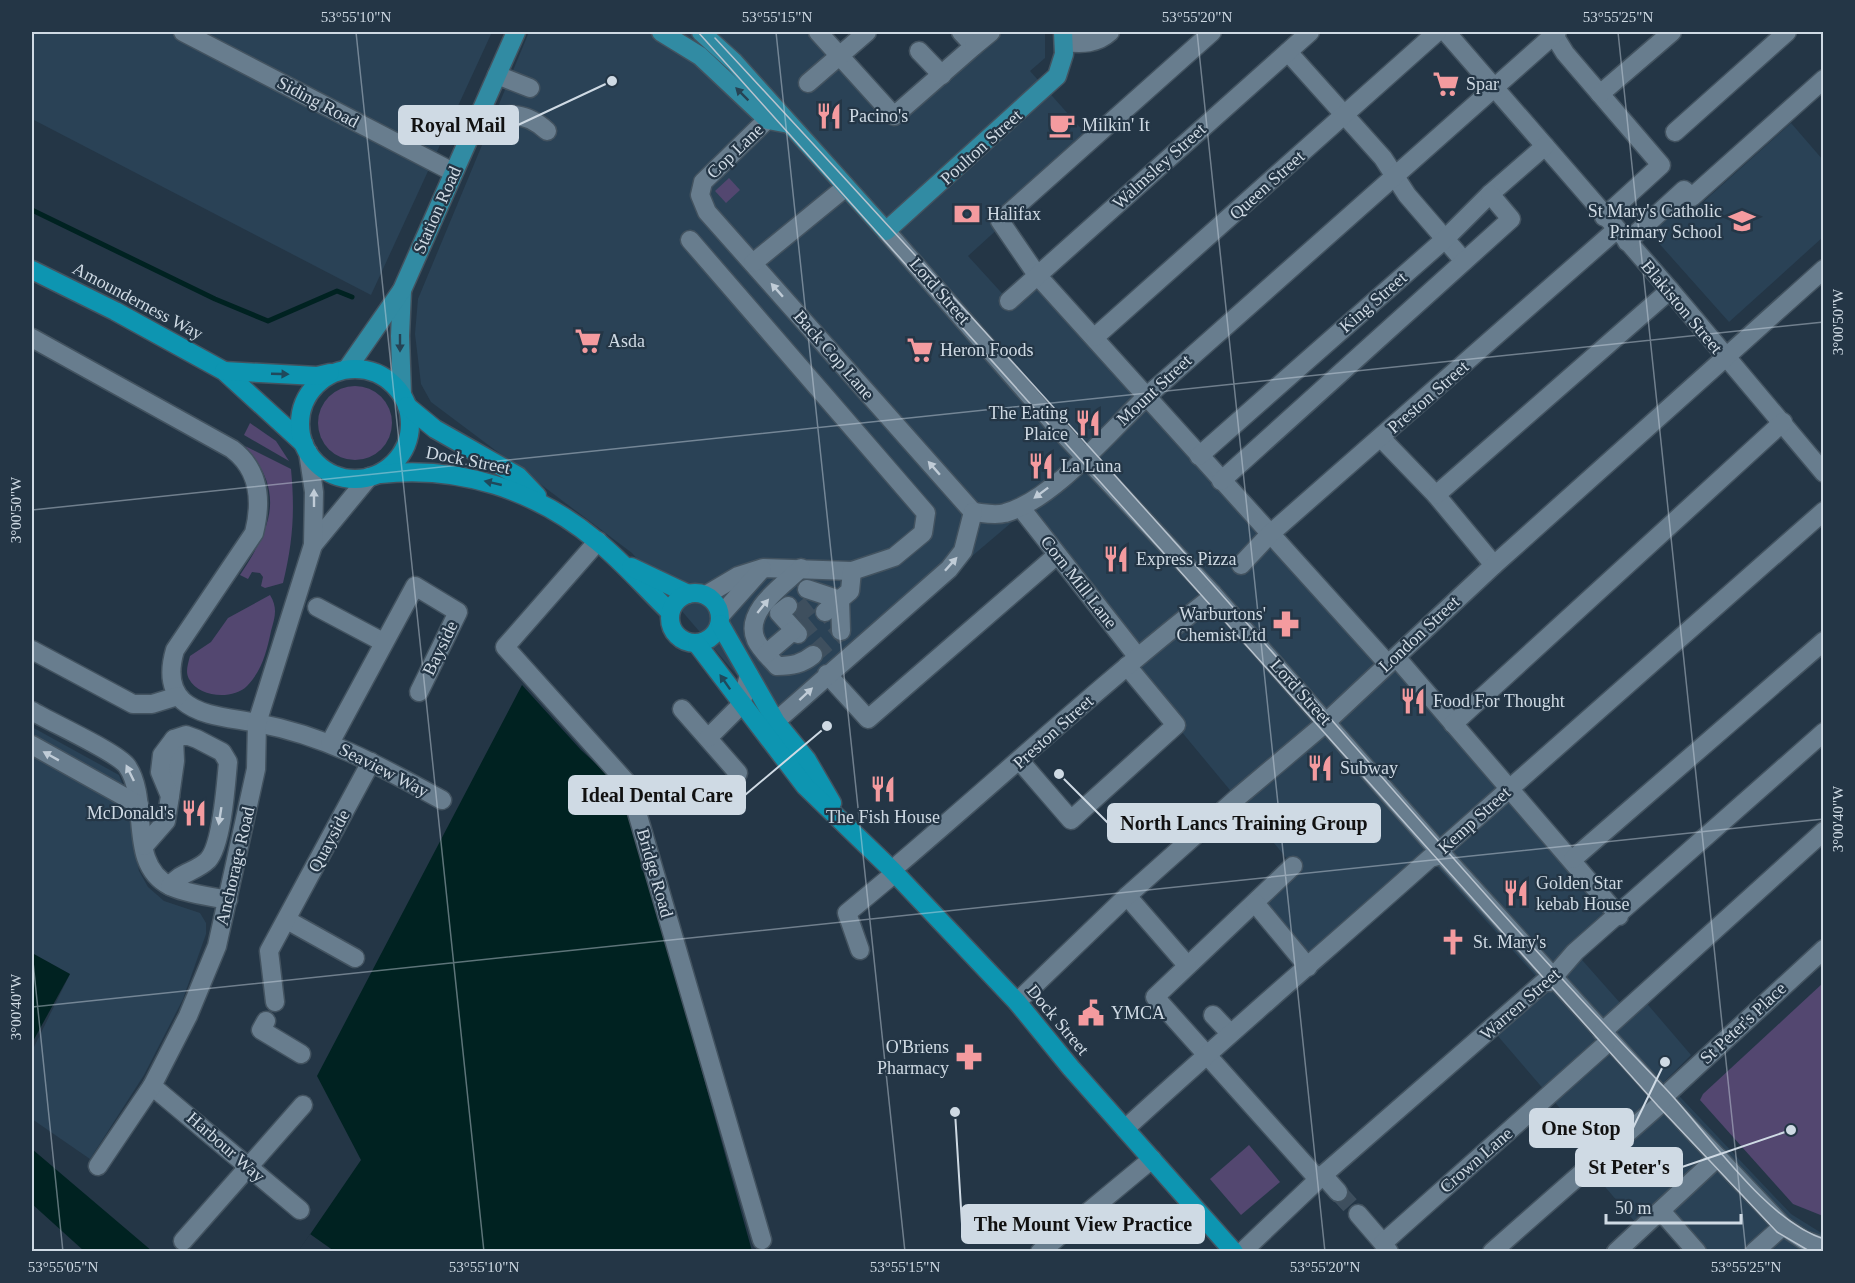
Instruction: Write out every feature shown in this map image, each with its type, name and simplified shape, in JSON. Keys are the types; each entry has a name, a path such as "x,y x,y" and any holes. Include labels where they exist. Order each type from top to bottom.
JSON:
{"highway":[{"name":"Amounderness Way","path":"32,270 115,311 225,371 306,448"},
{"path":"364,369 380,374 392,383 405,401 409,434 403,450 394,462 374,475 340,476 326,470 306,448 300,426 303,408 317,384 341,371 364,369"},
{"name":"Amounderness Way","path":"225,371 317,376 341,371"},
{"name":"Dock Street","path":"405,401 435,429 518,476 547,506"},
{"name":"Dock Street","path":"374,475 412,471 439,472 508,487 547,506 598,541 670,612"},
{"name":"Dock Street","path":"616,560 688,594"},
{"path":"688,594 706,595 716,604 720,620 712,637 697,644 688,643 676,635 670,624 670,612 675,602 688,594"},
{"name":"Dock Street","path":"720,620 749,675 769,728"},
{"name":"Dock Street","path":"697,644 741,705 807,760 844,822 894,871 1017,1002 1125,1129 1234,1251"}],"main road":[{"name":"Station Road","path":"341,371 402,290 516,32"},
{"name":"Lord Street","path":"661,32 700,56 772,115 789,124 886,231"},
{"name":"Lord Street","path":"701,32 714,41 772,115"},
{"name":"Poulton Street","path":"886,231 1045,89 1057,76 1064,42"},
{"name":"Station Road","path":"402,290 400,344 405,401"}],"street":[{"name":"Siding Road","path":"183,32 453,172"},
{"path":"818,32 894,116 991,32"},
{"path":"807,83 867,32"},
{"path":"961,32 974,46"},
{"name":"Poulton Street","path":"1064,42 1082,44 1102,39 1110,32"},
{"path":"1212,32 1000,221 1037,275 1270,534 1453,724 1508,790 1573,859 1619,916"},
{"name":"Walmsley Street","path":"1009,301 1310,32"},
{"name":"Queen Street","path":"1095,337 1437,32"},
{"name":"Blakiston Street","path":"1446,32 1670,290 1824,473"},
{"path":"1554,32 1564,53 1661,165 1616,230"},
{"name":"Mount Street","path":"973,512 1002,514 1021,508 1082,463 1086,456 1146,397 1554,32"},
{"path":"1600,94 1672,32"},
{"path":"1675,132 1787,32"},
{"path":"919,51 942,75"},
{"path":"1288,52 1345,115 1395,175 1407,195 1464,261"},
{"path":"497,75 530,88"},
{"path":"1616,230 1684,190 1692,197 1824,80"},
{"path":"474,126 487,119 513,114 528,117 547,130"},
{"name":"Cop Lane","path":"700,195 703,182 772,115"},
{"name":"King Street","path":"1199,456 1445,239 1490,194 1545,146"},
{"path":"753,263 841,191 844,185"},
{"path":"1221,481 1511,219 1490,194"},
{"name":"Back Cop Lane","path":"700,195 706,212 973,512"},
{"name":"Preston Street","path":"1241,565 1270,534 1616,230"},
{"name":"Lord Street","path":"886,231 1086,456 1327,720 1439,851 1605,1038 1783,1226 1804,1240 1824,1247"},
{"path":"690,240 926,513 923,533 894,557 852,571 763,568 738,576 706,595"},
{"name":"London Street","path":"1017,1002 1127,896 1327,720 1494,565 1824,269"},
{"path":"1436,495 1670,290"},
{"path":"32,338 243,457 256,482 259,507 254,533 175,650 170,666 172,682 178,696 152,704 133,704 32,650"},
{"path":"1453,724 1783,422"},
{"path":"1381,438 1436,495 1494,565"},
{"name":"Anchorage Road","path":"98,1166 152,1086 188,1016 213,956 228,900 256,769 257,723 313,544 314,492 306,448"},
{"name":"Anchorage Road","path":"313,544 374,475"},
{"name":"Corn Mill Lane","path":"1020,761 1071,820 1176,725 1057,555 1021,508"},
{"name":"Kemp Street","path":"1125,1129 1206,1053 1308,967 1430,858 1437,856 1439,851 1824,511"},
{"path":"769,728 827,674 949,569 963,551 973,512"},
{"name":"Bridge Road","path":"598,541 505,647 628,785 762,1240"},
{"path":"827,674 868,719 1057,555"},
{"path":"720,620 763,568"},
{"path":"766,654 797,630 783,666 777,666 766,654 755,639 754,622 759,609 801,568"},
{"path":"828,608 850,591 852,571"},
{"name":"Bayside","path":"330,743 415,586 458,612 419,692"},
{"name":"Preston Street","path":"860,950 848,913 1132,661 1207,601 1212,593"},
{"path":"317,607 383,642"},
{"path":"1573,859 1824,641"},
{"path":"708,738 741,705 749,675"},
{"name":"Seaview Way","path":"178,696 185,703 204,712 257,723 330,743 442,800"},
{"path":"682,709 738,773"},
{"path":"32,711 123,761 135,783 144,846 150,870 170,886 228,900"},
{"name":"Warren Street","path":"1242,1251 1320,1177 1543,983 1549,982 1575,952 1619,916 1824,732"},
{"path":"144,846 166,821 170,796 160,772 162,755 174,739 186,735 222,752 228,762 214,850 203,864 185,871 170,886"},
{"path":"32,745 139,805"},
{"name":"Quayside","path":"275,1002 269,951 371,762"},
{"name":"Crown Lane","path":"1386,1247 1549,1095 1605,1038 1824,831"},
{"path":"1293,866 1155,997 1320,1177 1338,1192"},
{"path":"1127,896 1187,965"},
{"path":"1254,903 1308,967"},
{"path":"287,920 355,958"},
{"name":"St Peter's Place","path":"1492,1251 1663,1098 1824,949"},
{"path":"1213,1015 1230,1033"},
{"path":"266,1021 261,1030 302,1054"},
{"name":"Harbour Way","path":"152,1086 300,1210"},
{"path":"183,1241 303,1105"},
{"path":"1616,1251 1718,1157"},
{"path":"1040,1251 1152,1159"},
{"path":"1661,1210 1697,1251"},
{"path":"1358,1214 1386,1247"},
{"path":"1754,1251 1783,1226"}],"shaded area":[{"path":"32,32 492,32 371,295 32,119"},
{"path":"529,32 820,32 894,116 991,32 1045,32 1045,58 1030,71 1093,142 968,256 1009,301 1037,275 1391,675 1404,666 1619,916 1575,952 1621,1004 1637,992 1691,1055 1665,1081 1791,1214 1823,1234 1823,1251 1697,1251 1661,1211 1641,1229 1595,1175 1608,1164 1497,1035 1542,983 1430,859 1307,963 1255,903 1293,866 1127,666 1137,656 1024,512 777,722 632,553 431,402 421,384 415,334 418,299"},
{"name":"St Mary's Catholic Primary School","path":"1791,123 1823,160 1823,237 1729,322 1648,231 1683,200 1693,211"},
{"path":"729,178 740,190 726,203 715,191"},
{"path":"355,386 369,389 381,397 389,409 392,423 389,437 381,449 369,457 355,460 341,457 329,449 321,437 318,423 321,409 329,397 341,389"},
{"path":"250,423 276,441 289,461 244,435"},
{"path":"245,446 291,469 292,526 283,583 265,588 261,586 263,577 260,573 252,572 248,579 240,575 259,542 270,511 270,496 266,480 258,463"},
{"path":"270,595 275,608 274,621 268,646 257,674 247,686 233,693 216,695 200,690 187,674 190,656 211,642 228,618"},
{"path":"522,685 581,750 623,789 752,1251 298,1252 361,1160 317,1076"},
{"path":"32,727 119,775 126,793 139,871 148,887 164,901 200,913 206,923 206,934 183,999 144,1075 90,1159 32,1119 32,1051 70,974 32,953"},
{"path":"32,953 70,974 32,1043"},
{"path":"1823,983 1823,1216 1793,1204 1700,1100 1703,1094"},
{"path":"1249,1145 1280,1182 1241,1215 1210,1179"},
{"path":"32,1149 152,1251 84,1251 32,1204"}],"pier":[{"path":"310,1234 334,1251 298,1251"}],"waterway":[{"path":"32,210 215,299 268,321 337,291 352,297"}],"tunnel":[{"path":"796,616 816,600"},
{"path":"798,634 825,612"},
{"path":"813,655 841,631"},
{"path":"1338,1192 1358,1214"}],"tram line":[{"path":"698,32 1658,1106 1777,1232 1811,1252"},
{"path":"715,38 1090,448 1549,965 1682,1106 1738,1173 1781,1214 1802,1229 1824,1239"}],"place":[{"name":"Royal Mail","path":"612,81"},
{"name":"Spar","path":"1446,84"},
{"name":"Pacino's","path":"829,116"},
{"name":"Milkin' It","path":"1062,125"},
{"name":"Halifax","path":"967,214"},
{"name":"St Mary's Catholic Primary School","path":"1742,221"},
{"name":"Asda","path":"588,341"},
{"name":"Heron Foods","path":"920,350"},
{"name":"The Eating Plaice","path":"1088,423"},
{"name":"La Luna","path":"1041,466"},
{"name":"Express Pizza","path":"1116,559"},
{"name":"Warburtons' Chemist Ltd","path":"1286,624"},
{"name":"Food For Thought","path":"1413,701"},
{"name":"Ideal Dental Care","path":"827,726"},
{"name":"Subway","path":"1320,768"},
{"name":"North Lancs Training Group","path":"1059,774"},
{"name":"The Fish House","path":"883,789"},
{"name":"McDonald's","path":"194,813"},
{"name":"Golden Star kebab House","path":"1516,893"},
{"name":"St. Mary's","path":"1453,942"},
{"name":"YMCA","path":"1091,1013"},
{"name":"O'Briens Pharmacy","path":"969,1057"},
{"name":"One Stop","path":"1665,1062"},
{"name":"The Mount View Practice","path":"955,1112"},
{"name":"St Peter's","path":"1791,1130"}]}
